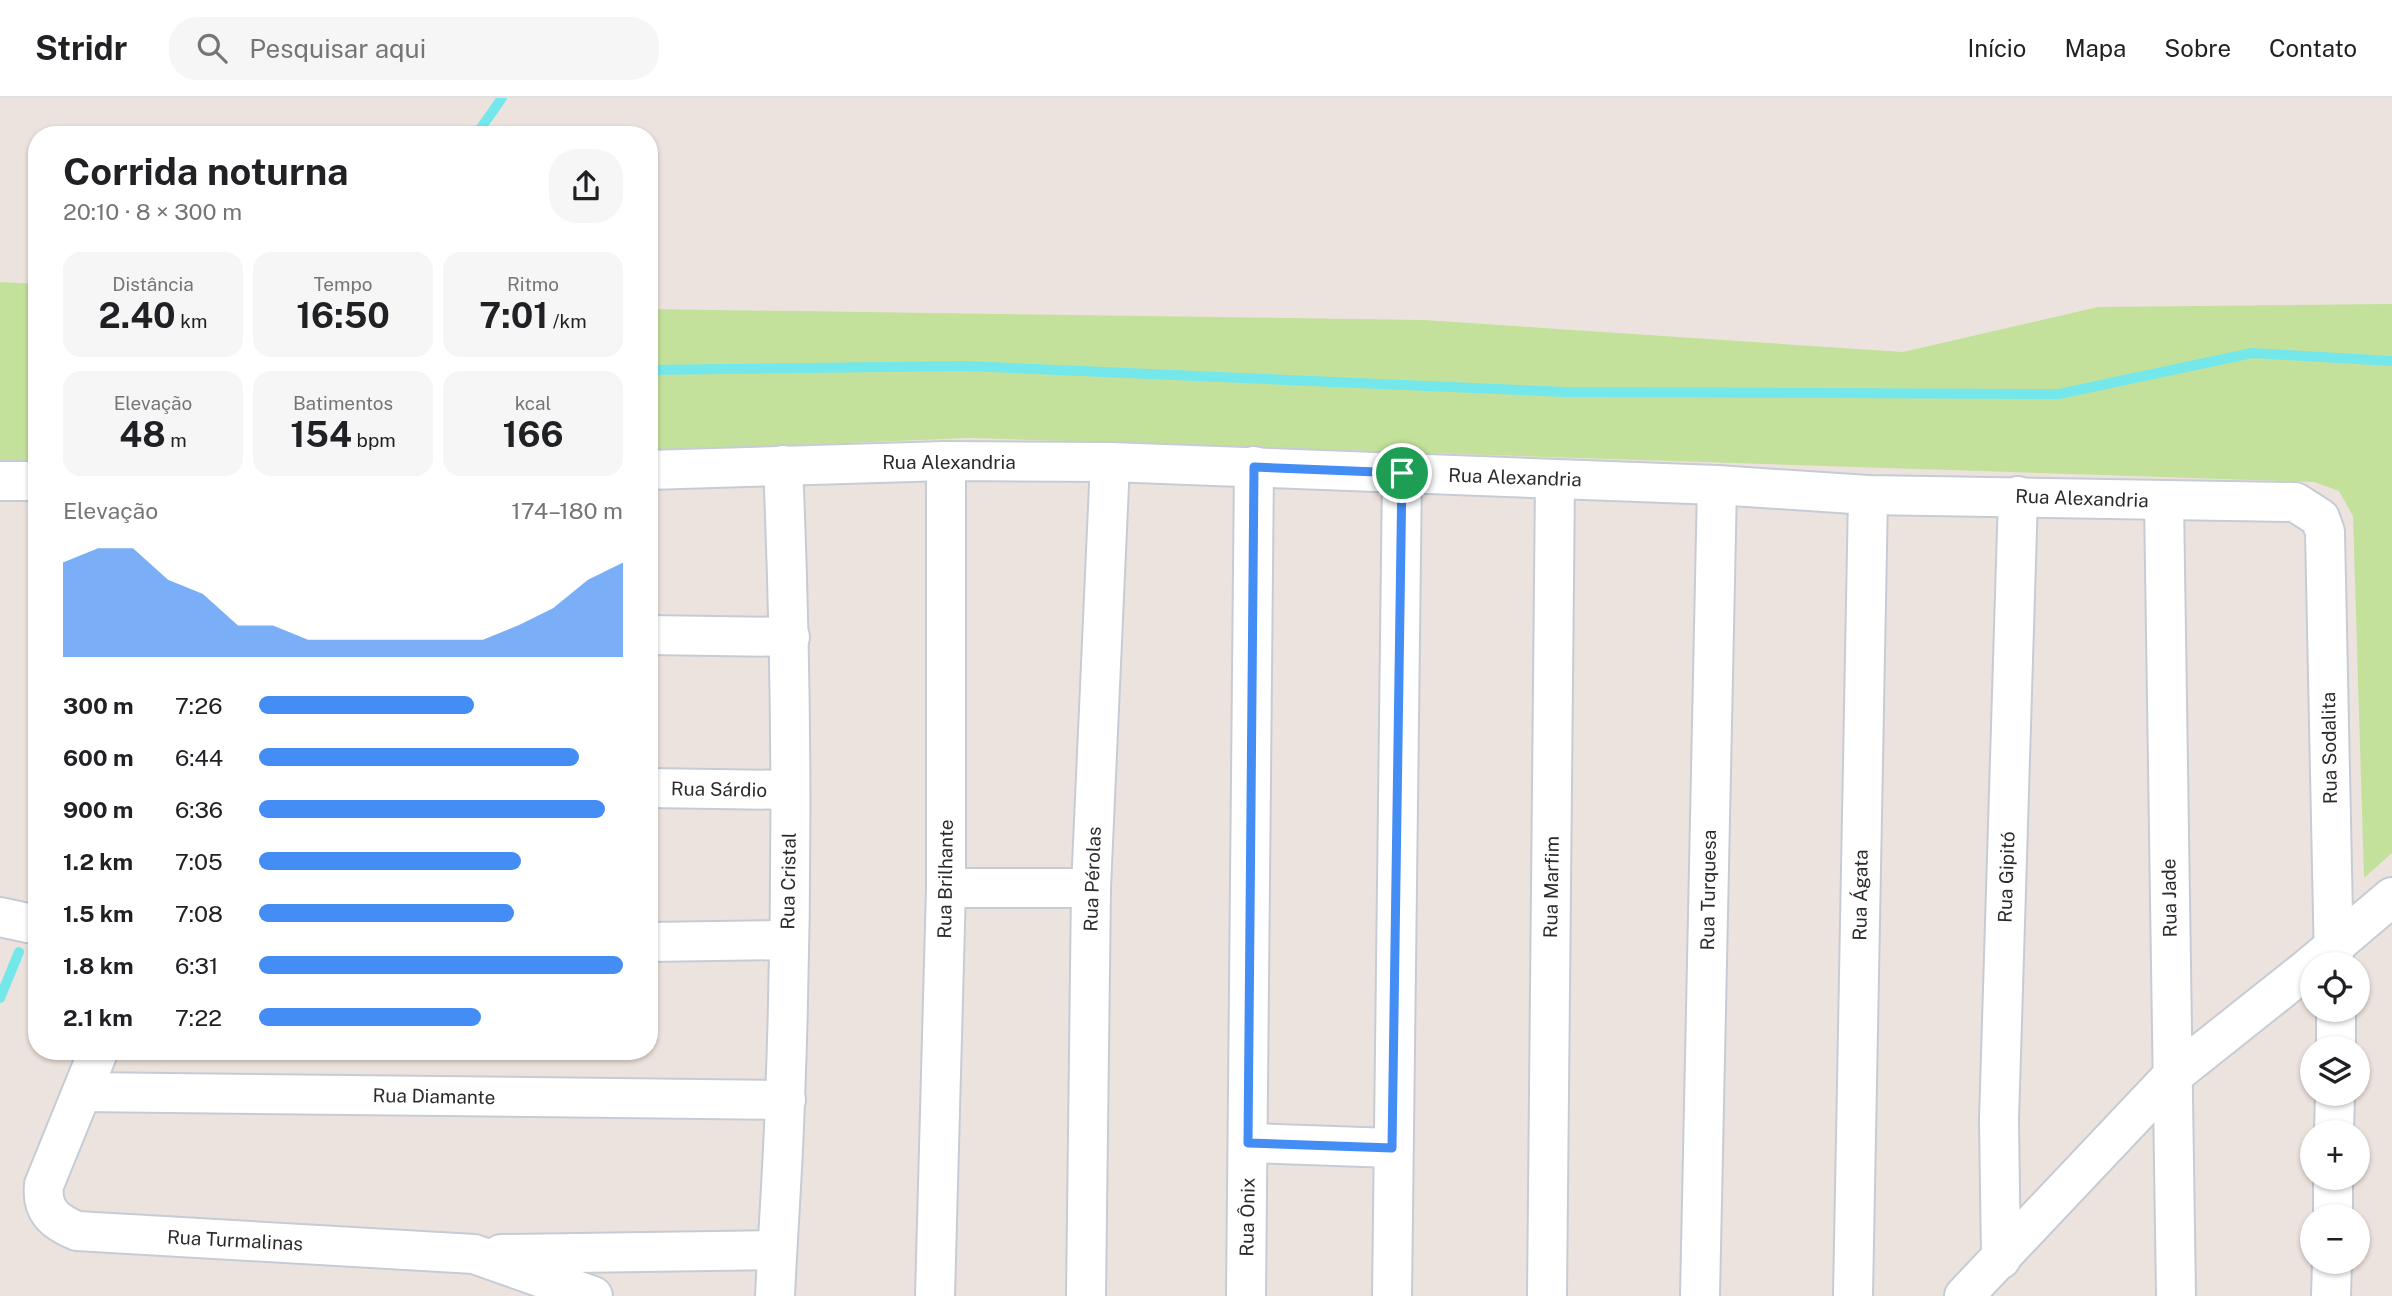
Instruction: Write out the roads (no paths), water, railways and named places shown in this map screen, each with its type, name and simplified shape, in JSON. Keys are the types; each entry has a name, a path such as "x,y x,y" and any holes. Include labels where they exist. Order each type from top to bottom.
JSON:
{"street":[{"name":"Rua Alexandria","path":"658,470 946,461 1110,463 1717,485 1868,495 2295,502 2320,518 2325,532"},
{"name":"Rua Brilhante","path":"935,1296 946,888 946,461"},
{"name":"Rua Pérolas","path":"1086,1296 1091,888 1110,463"},
{"name":"Rua Cristal","path":"775,1296 786,1100 790,790 790,637 783,465"},
{"name":"Rua Ônix","path":"1246,1296 1254,467"},
{"path":"1392,1296 1402,473"},
{"name":"Rua Marfim","path":"1547,1296 1555,479"},
{"path":"0,481 28,481"},
{"name":"Rua Turquesa","path":"1700,1296 1717,485"},
{"name":"Rua Ágata","path":"1853,1296 1868,495"},
{"name":"Rua Gipitó","path":"2001,1259 1998,1120 2018,496"},
{"name":"Rua Jade","path":"2164,500 2176,1296"},
{"name":"Rua Sodalita","path":"2323,952 2325,532"},
{"path":"658,635 790,637"},
{"name":"Rua Sárdio","path":"658,788 790,790"},
{"path":"946,888 1091,888"},
{"path":"2333,952 2392,897"},
{"path":"0,917 28,923"},
{"path":"658,942 788,940"},
{"path":"1964,1296 2171,1077 2300,979"},
{"name":"Rua Turmalinas","path":"95,1060 44,1185 43,1199 47,1211 61,1224 77,1231 474,1254 593,1296"},
{"name":"Rua Diamante","path":"82,1093 786,1100"},
{"path":"1248,1143 1392,1148"},
{"path":"474,1254 777,1250"},
{"path":"2331,1296 2332,1274"}],"waterway":[{"path":"482,126 502,98"},
{"path":"658,370 967,366 1565,392 2059,394 2252,353 2392,361"},
{"path":"0,998 19,952"}]}
